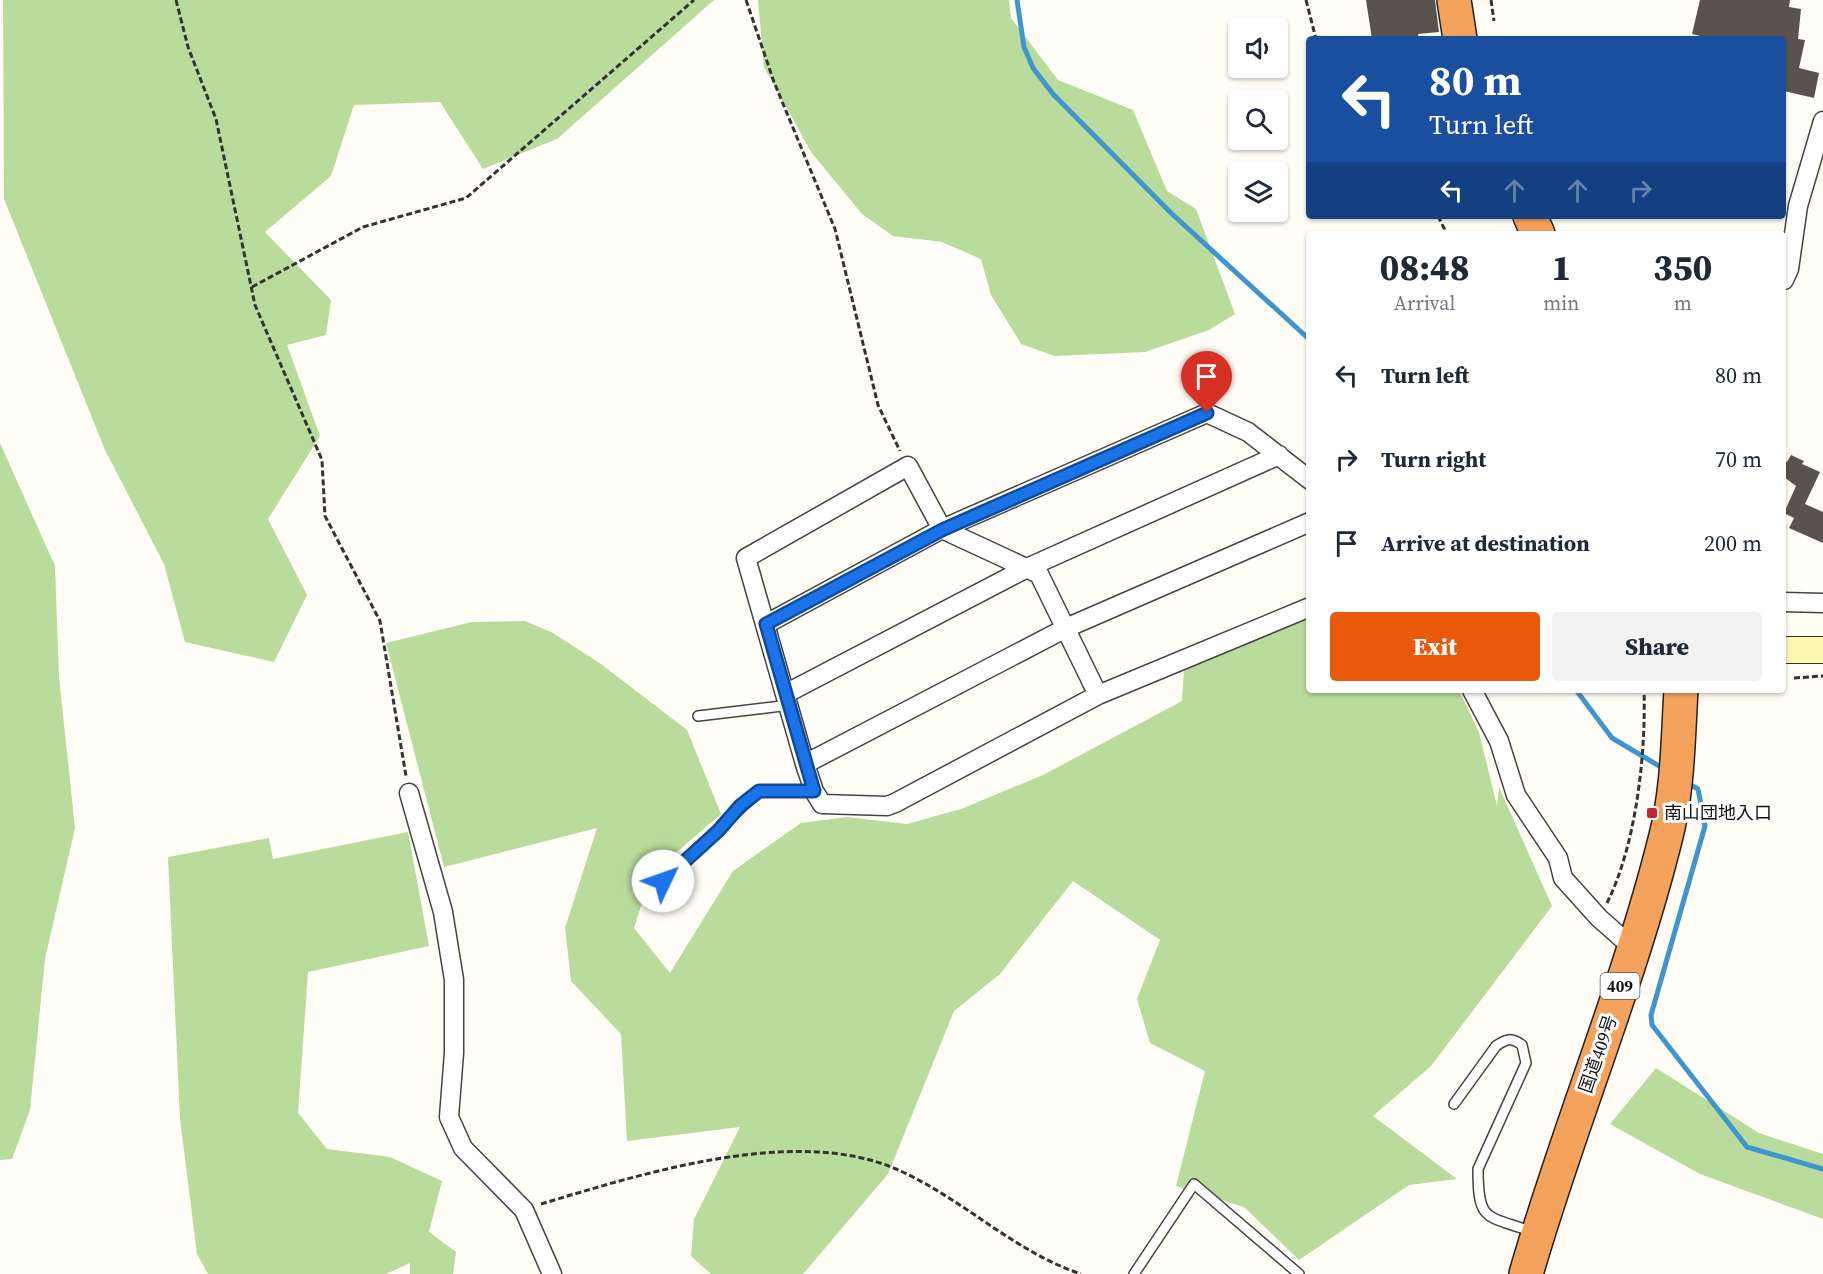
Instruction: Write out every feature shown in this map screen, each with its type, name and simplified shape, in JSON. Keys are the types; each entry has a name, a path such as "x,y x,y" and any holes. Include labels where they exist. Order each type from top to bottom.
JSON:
{"highway":[{"path":"1454,0 1460,36"},
{"name":"国道409号","path":"1526,1274 1633,948 1666,838 1676,772 1681,693"}],"street":[{"path":"1786,276 1789,269 1798,206 1823,121"},
{"path":"766,624 942,530 1207,413 1248,432 1306,477"},
{"path":"788,699 1027,568 1279,455"},
{"path":"1098,695 1039,574 942,530 908,466 746,558 805,764 814,791 822,804 887,806 895,803 1098,695 1306,609"},
{"path":"805,764 1066,628 1306,524"},
{"path":"1786,602 1823,603"},
{"path":"1786,650 1823,650"},
{"path":"1474,693 1499,741 1516,795 1558,858 1563,878 1599,918 1633,948"},
{"path":"409,793 442,912 454,980 454,1053 449,1117 463,1148 524,1210 552,1274"}],"lane":[{"path":"698,716 788,699"},
{"path":"663,881 718,831 740,806 759,791 814,791"},
{"path":"1454,1104 1496,1046 1505,1040 1515,1040 1522,1044 1526,1063 1478,1169 1478,1186 1480,1206 1486,1215 1538,1233"},
{"path":"1134,1274 1194,1184 1299,1274"}],"path":[{"path":"176,0 188,46 216,119 255,305 322,459 326,516 380,621 409,793"},
{"path":"252,287 363,227 466,198 693,0"},
{"path":"746,0 774,82 835,229 878,405 908,466"},
{"path":"1306,0 1315,36"},
{"path":"1491,0 1494,21"},
{"path":"1794,678 1823,676"},
{"path":"1599,918 1621,870 1630,829 1641,757 1644,693"},
{"path":"524,1210 638,1174 727,1157 772,1152 840,1155 896,1169 957,1202 1054,1265 1081,1274"}],"green space":[{"path":"3,0 714,0 557,139 483,169 440,102 354,105 331,176 265,232 331,300 326,335 287,345 320,436 268,519 307,595 274,662 185,642 164,564 105,450 4,199"},
{"path":"758,0 1009,0 1011,18 1058,80 1133,110 1167,191 1196,209 1235,314 1209,330 1145,352 1055,356 1021,344 991,295 981,259 942,242 893,236 862,214 811,152 764,67"},
{"path":"0,443 55,566 59,677 75,828 45,959 30,1110 12,1159 0,1160"},
{"path":"1306,604 1306,693 1460,693 1479,732 1497,806 1499,787 1552,906 1431,1066 1373,1116 1457,1179 1409,1185 1299,1260 1244,1207 1176,1186 1205,1071 1150,1043 1137,999 1160,940 1073,881 1000,974 954,1011 888,1174 803,1274 711,1274 691,1256 694,1219 740,1127 627,1141 621,1034 571,981 565,928 597,828 444,867 386,643 472,622 525,621 553,633 601,664 687,730 721,814 651,874 634,928 670,973 733,871 801,823 847,817 907,824 961,809 1043,775 1182,701 1185,652"},
{"path":"408,832 429,946 308,972 298,1113 327,1149 390,1157 442,1181 429,1232 456,1252 453,1274 410,1274 410,1263 386,1274 208,1274 197,1254 180,1119 168,857 269,838 273,859"},
{"path":"1656,1068 1759,1133 1823,1154 1823,1219 1700,1174 1610,1124"}],"building":[{"path":"1366,0 1435,0 1439,32 1418,34 1418,36 1372,36"},
{"path":"1700,0 1790,0 1789,7 1801,9 1798,39 1805,40 1799,68 1819,73 1814,98 1786,91 1786,36 1700,36 1692,34"},
{"path":"1791,455 1804,461 1802,464 1820,472 1805,504 1823,512 1823,543 1789,528 1794,518 1786,514 1786,508 1796,486 1786,478 1787,462"}],"waterway":[{"path":"1017,0 1024,47 1033,68 1053,94 1171,213 1306,336"},
{"path":"1578,693 1612,738 1666,770"},
{"path":"1687,783 1698,789 1705,826 1651,1015 1652,1025 1747,1147 1823,1169"}],"place":[{"name":"南山団地入口","path":"1652,813"}],"route":[{"path":"663,881 718,831 740,806 759,791 779,789 814,791 766,624 942,530 1207,413"}]}
